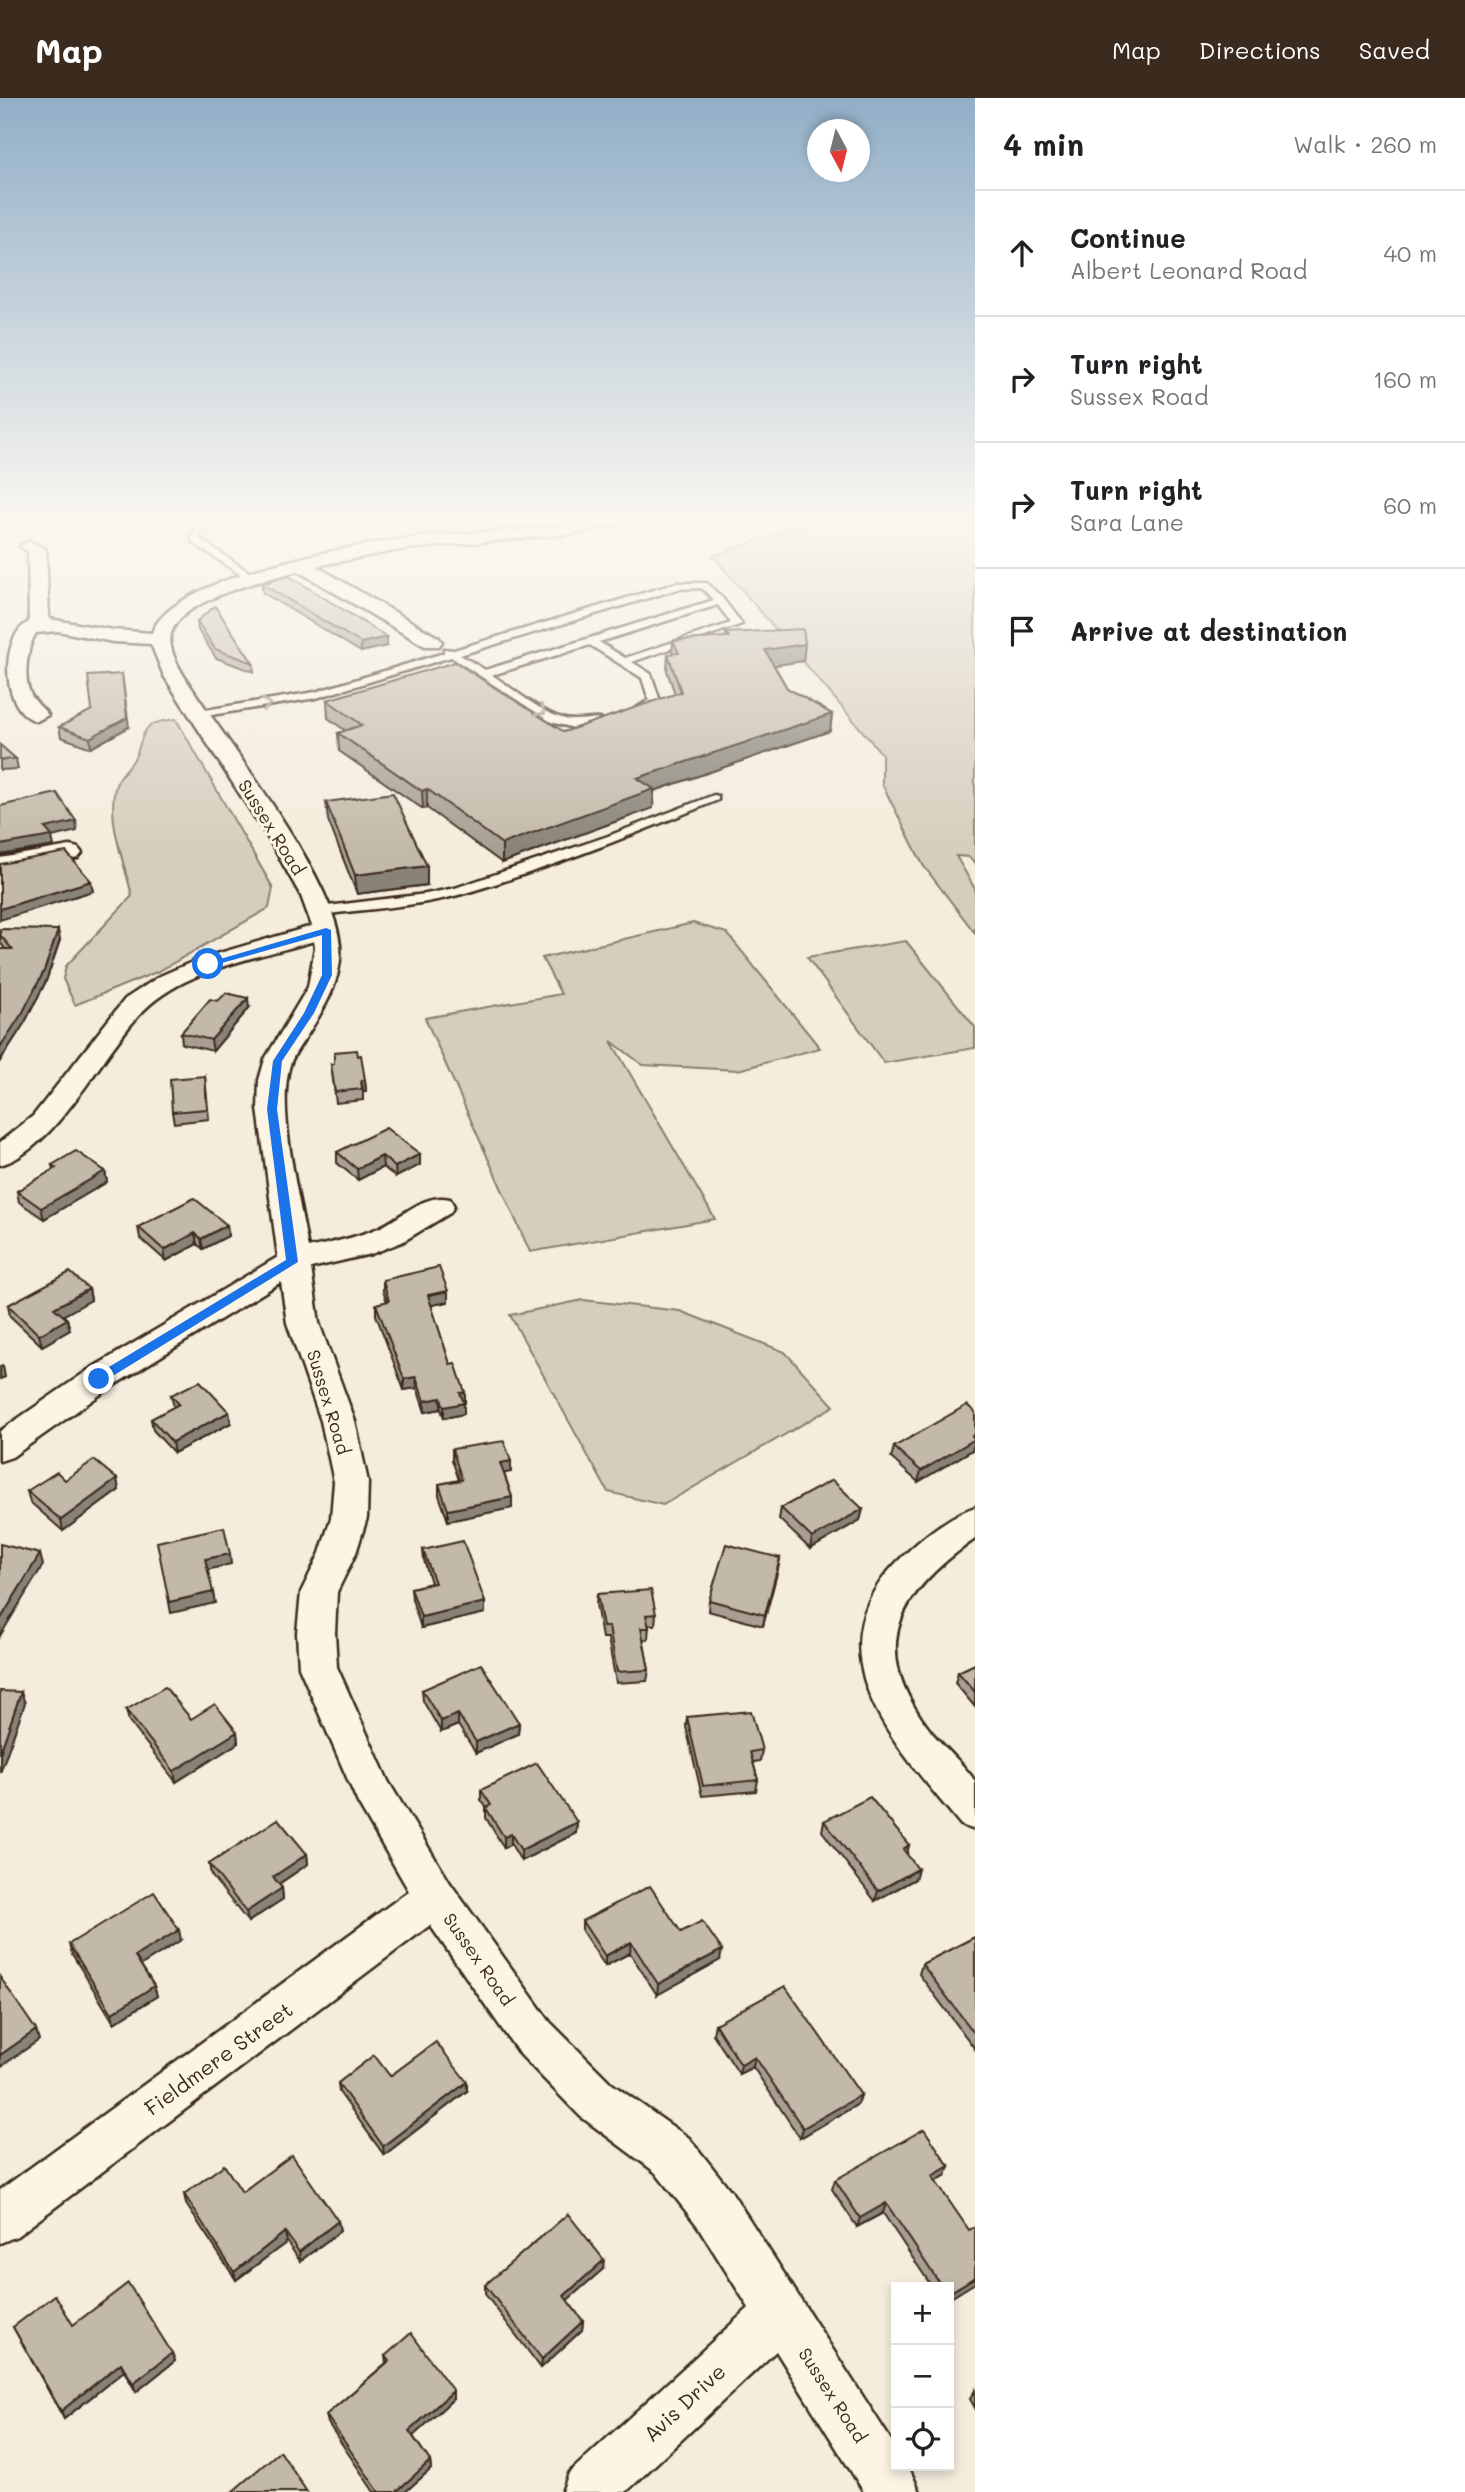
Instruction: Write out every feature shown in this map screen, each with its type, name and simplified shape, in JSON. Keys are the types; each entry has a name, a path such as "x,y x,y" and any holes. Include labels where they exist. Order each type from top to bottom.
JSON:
{"street":[{"path":"34,629 24,635 16,678 19,698 37,715"},
{"path":"82,629 119,637 162,639 162,629"},
{"path":"409,629 432,642"},
{"name":"Sussex Road","path":"162,639 175,677 269,819 311,891 322,921 327,975 309,1013 278,1061 272,1088 272,1109 292,1262 303,1323 338,1420 351,1482 349,1518 338,1553 319,1592 316,1633 318,1667 372,1791 435,1898 534,2037 596,2100 672,2155 714,2208 894,2492"},
{"path":"0,865 69,853"},
{"path":"0,1156 43,1122 134,1005 169,981 322,921"},
{"path":"0,1448 99,1379 292,1262 360,1247 391,1235 439,1206"},
{"path":"975,1521 909,1570 887,1600 877,1625 877,1648 881,1675 901,1721 975,1812"},
{"name":"Fieldmere Street","path":"0,2219 435,1898"},
{"name":"Avis Drive","path":"588,2492 780,2313"}],"lane":[{"path":"199,714 316,695 536,629"},
{"path":"483,674 631,629"},
{"path":"625,661 723,629"},
{"path":"591,641 642,670 655,696 655,701 649,706 625,715"},
{"path":"432,642 555,720 586,725 613,720"},
{"path":"322,921 458,891 612,838 714,798"}],"shaded area":[{"path":"775,629 975,629 975,864 969,857 956,856 975,889 975,933 923,865 882,784 882,754"},
{"path":"176,719 273,888 269,908 159,971 75,1005 63,979 66,966 132,896 117,840 113,812 116,785 135,757 148,727"},
{"path":"693,923 727,933 820,1048 738,1070 643,1065 611,1041 715,1219 530,1252 425,1018 561,994 542,958"},
{"path":"906,941 975,1027 975,1048 884,1063 807,957"},
{"path":"583,1300 680,1311 785,1352 834,1406 663,1505 608,1492 510,1315"}],"building":[{"path":"202,629 230,629 253,663 215,649"},
{"path":"337,629 374,629 387,637 361,643"},
{"path":"803,629 805,644 765,650 787,688 832,714 637,778 654,789 502,844 427,789 422,791 338,733 362,725 327,700 455,662 564,732 681,692 668,654 679,653 673,641 729,637 726,633"},
{"path":"122,674 127,718 90,738 59,727 92,710 88,676"},
{"path":"0,745 16,759 0,760"},
{"path":"57,793 76,821 45,828 52,836 0,845 0,806"},
{"path":"393,793 427,866 355,875 326,802"},
{"path":"66,852 91,881 0,909 0,864"},
{"path":"0,929 58,930 44,971 23,1012 0,1047 0,949 12,949 0,935"},
{"path":"226,993 248,998 211,1040 181,1033 210,999 218,1001"},
{"path":"357,1050 358,1056 361,1055 365,1080 361,1080 362,1089 335,1092 331,1064 334,1064 334,1052"},
{"path":"205,1076 207,1109 172,1112 170,1079"},
{"path":"386,1128 420,1154 395,1167 382,1156 357,1169 337,1152"},
{"path":"76,1151 105,1171 41,1208 17,1191 56,1168 52,1165"},
{"path":"194,1198 227,1225 201,1239 195,1233 164,1250 138,1227"},
{"path":"439,1267 448,1291 428,1295 450,1364 455,1363 465,1392 460,1393 464,1403 444,1407 441,1398 424,1401 416,1377 404,1379 376,1304 389,1301 383,1280"},
{"path":"70,1272 89,1289 54,1308 67,1319 39,1335 8,1305"},
{"path":"200,1381 229,1412 172,1442 151,1419 179,1404 171,1395"},
{"path":"967,1405 975,1412 975,1434 972,1436 975,1439 921,1471 894,1447"},
{"path":"504,1441 511,1461 500,1463 512,1497 448,1510 439,1484 462,1480 452,1449"},
{"path":"94,1460 117,1479 61,1520 27,1491 57,1472 65,1480"},
{"path":"832,1480 863,1509 812,1538 781,1508"},
{"path":"224,1527 230,1554 205,1559 213,1592 169,1602 157,1542"},
{"path":"463,1541 485,1602 421,1617 411,1588 435,1583 423,1550"},
{"path":"0,1544 40,1554 0,1620"},
{"path":"726,1544 780,1558 765,1615 709,1600"},
{"path":"651,1590 656,1614 646,1615 649,1628 641,1628 649,1670 617,1672 609,1627 603,1627 597,1594"},
{"path":"481,1664 519,1723 476,1742 458,1714 441,1721 422,1690"},
{"path":"975,1664 975,1692 958,1672"},
{"path":"165,1687 191,1719 215,1704 237,1732 174,1771 126,1710"},
{"path":"0,1691 21,1692 0,1753"},
{"path":"751,1711 762,1750 750,1752 758,1780 703,1786 687,1717"},
{"path":"537,1763 577,1822 521,1850 511,1834 504,1837 486,1808 491,1805 481,1790"},
{"path":"870,1797 909,1845 903,1849 918,1869 878,1891 824,1821"},
{"path":"278,1819 307,1854 273,1877 282,1888 246,1912 209,1864"},
{"path":"650,1886 681,1932 702,1921 722,1950 658,1984 631,1942 605,1956 582,1921"},
{"path":"154,1892 179,1930 135,1956 154,1986 112,2013 69,1944"},
{"path":"975,1937 975,2034 922,1964"},
{"path":"0,1977 36,2030 0,2055"},
{"path":"785,1986 861,2095 803,2128 755,2057 741,2065 715,2024"},
{"path":"436,2042 467,2082 383,2146 338,2083 374,2055 390,2076"},
{"path":"924,2129 949,2166 932,2176 969,2230 975,2227 975,2277 954,2290 954,2282 939,2282 886,2203 860,2218 835,2180"},
{"path":"292,2155 338,2221 299,2252 285,2232 234,2272 184,2194 224,2165 242,2192"},
{"path":"568,2214 604,2260 564,2296 583,2321 542,2359 485,2285"},
{"path":"128,2283 172,2353 133,2383 121,2363 61,2411 13,2327 55,2295 73,2325"},
{"path":"411,2333 453,2391 409,2431 430,2461 396,2492 379,2492 326,2415 389,2361 385,2356"},
{"path":"280,2451 307,2492 232,2492"}],"route":[{"path":"99,1379 292,1262 272,1109 272,1088 278,1061 309,1013 327,975 326,930 208,964"}]}
